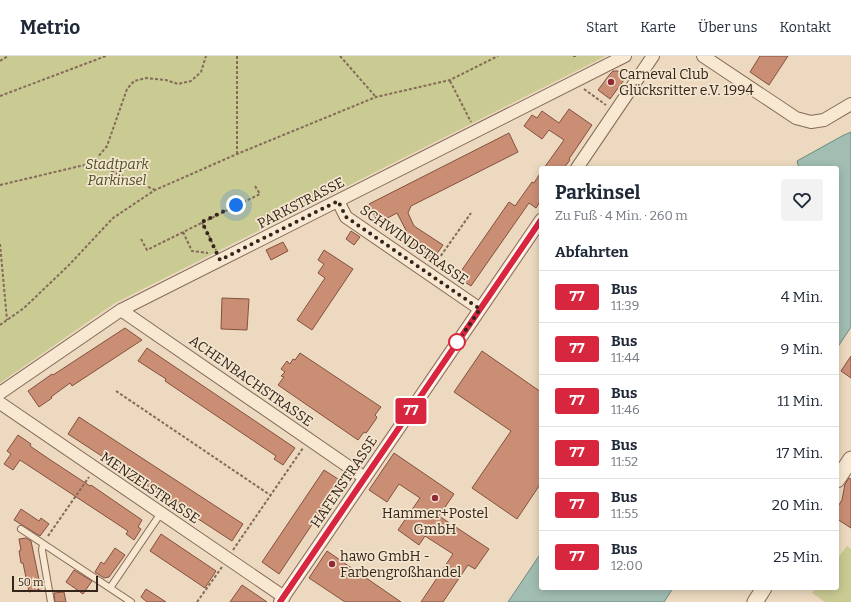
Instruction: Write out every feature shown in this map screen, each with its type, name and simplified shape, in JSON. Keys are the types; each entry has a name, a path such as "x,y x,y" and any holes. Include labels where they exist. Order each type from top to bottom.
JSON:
{"street":[{"name":"PARKSTRASSE","path":"0,393 121,310 218,255 338,201 625,56"},
{"path":"578,166 653,56"},
{"path":"703,56 796,118 811,122 824,120 851,104"},
{"name":"SCHWINDSTRASSE","path":"338,201 346,217 480,309"},
{"name":"HAFENSTRASSE","path":"282,600 539,223"},
{"name":"ACHENBACHSTRASSE","path":"121,310 365,478"},
{"name":"MENZELSTRASSE","path":"0,403 227,558 282,600"},
{"path":"839,477 851,459"},
{"path":"755,602 763,590"}],"lane":[{"path":"110,588 161,513"},
{"path":"21,529 131,602"},
{"path":"43,544 42,550 51,602"}],"path":[{"path":"0,61 8,56"},
{"path":"0,96 106,56"},
{"path":"93,163 107,146 127,89 134,82 146,78 166,80 178,84 191,81 201,72 206,56"},
{"path":"236,154 237,56"},
{"path":"340,56 376,97"},
{"path":"0,325 24,308 69,265 113,218 155,190 236,154 376,97 450,80 498,56"},
{"path":"450,80 465,111"},
{"path":"579,80 585,90 616,111"},
{"path":"0,185 93,163 155,190"},
{"path":"141,239 147,250 260,194 255,186"},
{"path":"429,274 471,213"},
{"path":"202,222 218,255"},
{"path":"183,232 192,251 218,255"},
{"path":"0,244 7,320"},
{"path":"116,391 270,495"},
{"path":"197,602 309,439"},
{"path":"43,544 95,468"}],"green space":[{"name":"Stadtpark Parkinsel","path":"0,56 606,56 115,303 0,383"},
{"path":"847,546 851,549 851,602 825,602 812,593 814,590 839,590 839,556"}],"shaded area":[{"path":"851,132 851,327 839,345 839,166 798,166 797,161"},
{"path":"539,556 539,590 672,590 664,602 508,602"}],"building":[{"path":"760,56 788,56 769,85 750,72"},
{"path":"613,71 618,71 622,74 624,80 610,99 598,90"},
{"path":"569,109 592,125 566,166 545,166 564,140 549,130 542,139 524,126 532,115 537,118 542,111 559,123"},
{"path":"509,133 518,152 411,206 408,213 414,226 443,245 432,261 405,242 409,236 397,213 378,223 369,204"},
{"path":"539,175 539,203 536,208 529,203 471,286 457,277 509,202 515,206 532,182 534,183"},
{"path":"351,231 360,237 354,245 346,239"},
{"path":"283,242 288,251 271,260 266,250"},
{"path":"324,250 353,269 312,330 297,320 325,278 318,273 324,264 318,260"},
{"path":"222,298 249,299 247,330 221,329"},
{"path":"125,328 142,340 72,386 70,383 39,407 28,391"},
{"path":"147,348 295,448 283,465 274,459 276,456 138,361"},
{"path":"482,351 539,391 539,486 517,519 472,488 511,431 454,392"},
{"path":"300,353 381,407 375,415 377,417 376,419 367,432 364,432 358,440 278,385 284,377 281,376 285,372 281,369 287,361 290,364"},
{"path":"851,356 851,378 841,371"},
{"path":"79,417 243,524 232,541 68,434"},
{"path":"18,435 31,444 30,446 142,520 138,527 141,529 134,540 126,534 128,531 20,460 13,470 4,464 11,454 7,451"},
{"path":"394,453 454,494 439,516 489,549 475,569 468,565 443,602 421,602 453,554 425,536 419,545 398,530 420,498 399,484 387,502 369,490"},
{"path":"324,470 341,481 279,574 262,562"},
{"path":"849,478 851,479 851,528 839,520 839,505 842,500 845,484"},
{"path":"21,509 39,521 41,518 49,524 40,536 14,520"},
{"path":"161,534 216,571 205,588 150,551"},
{"path":"26,538 31,541 41,589 29,592 19,551 21,550 19,539"},
{"path":"115,548 125,555 109,577 104,578 95,572 101,562 104,564"},
{"name":"hawo GmbH - Farbengroßhandel","path":"327,551 401,602 345,602 309,578"},
{"path":"74,570 92,581 83,594 66,582"},
{"path":"242,585 267,602 230,602"},
{"path":"146,589 166,602 147,602 141,597"},
{"path":"64,592 66,602 55,602 54,593"}],"bus line":[{"name":"77","path":"280,602 539,223"}],"place":[{"name":"Carneval Club Glücksritter e.V. 1994","path":"611,82"},
{"name":"Hammer+Postel GmbH","path":"435,498"},
{"name":"hawo GmbH - Farbengroßhandel","path":"332,564"}],"route":[{"path":"236,205 202,222 220,260 338,201 346,217 480,309 455,346 457,342"}]}
